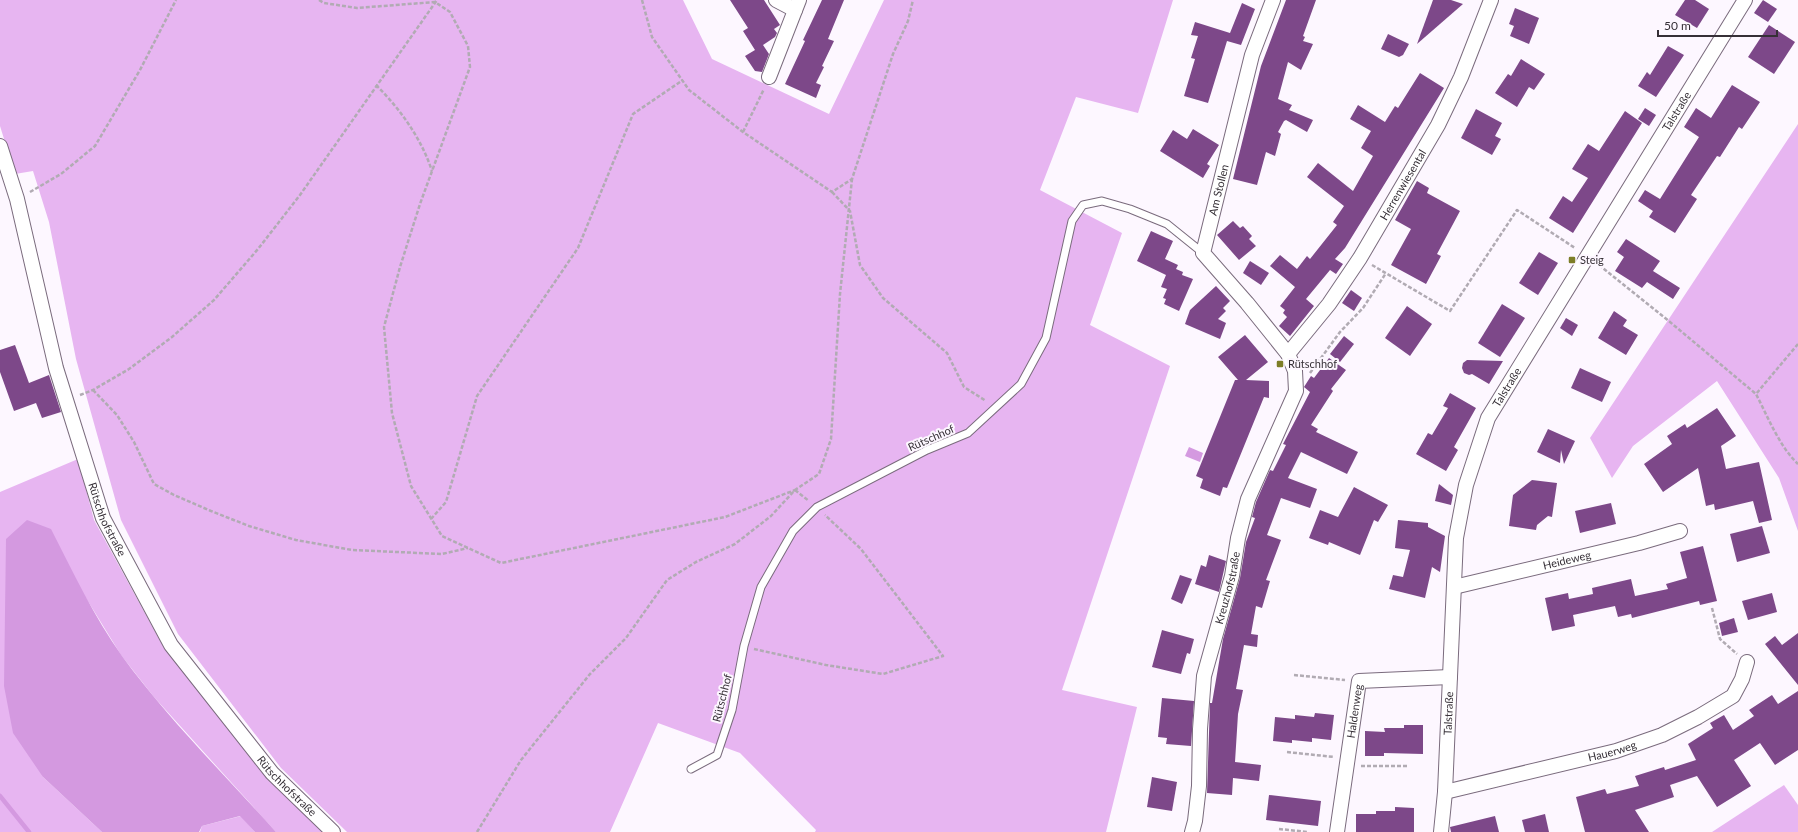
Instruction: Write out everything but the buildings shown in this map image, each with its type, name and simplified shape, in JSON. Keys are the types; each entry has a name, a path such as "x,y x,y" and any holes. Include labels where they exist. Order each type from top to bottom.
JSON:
{"street":[{"path":"769,77 797,5 776,0"},
{"name":"Am Stollen","path":"1203,253 1252,55 1272,0"},
{"name":"Herrenwiesental","path":"1288,354 1329,304 1360,258 1438,125 1461,77 1491,0"},
{"name":"Talstraße","path":"1441,832 1445,792 1456,538 1466,485 1488,418 1745,0"},
{"name":"Rütschhofstraße","path":"0,146 17,199 56,368 67,399 103,518 171,645 272,772 333,832"},
{"path":"1203,253 1247,303 1288,354"},
{"name":"Kreuzhofstraße","path":"1192,832 1195,821 1199,786 1200,729 1204,676 1232,576 1238,538 1248,499 1296,391 1295,371 1288,354"},
{"name":"Heideweg","path":"1454,587 1638,543 1680,531"},
{"name":"Hauerweg","path":"1445,792 1616,751 1662,735 1698,717 1733,696 1742,679 1747,662"},
{"name":"Haldenweg","path":"1337,832 1359,681 1450,677"}],"lane":[{"name":"Rütschhof","path":"691,769 716,755 732,710 744,646 761,587 793,531 817,507 927,450 968,433 1020,384 1046,338 1072,221 1083,205 1102,201 1130,209 1167,224 1203,253"}],"path":[{"path":"17,199 60,174 94,146 140,70 176,0"},
{"path":"319,0 324,3 357,8 436,1 450,12 468,46 470,67 432,171 402,260 384,327 392,413 411,486 442,536 501,563 725,517 795,490 819,474 830,439 840,294 850,211 852,179 893,54 908,21 913,0"},
{"path":"642,0 652,37 689,90 743,132 832,192 850,211 860,266 883,298 947,353 964,387 996,408"},
{"path":"67,399 93,390 129,369 172,337 214,300 258,249 300,195 436,1"},
{"path":"743,132 769,77"},
{"path":"431,518 446,502 477,396 578,248 633,114 683,80"},
{"path":"376,85 396,105 426,153 432,171"},
{"path":"832,192 852,179"},
{"path":"1373,265 1450,311 1517,210 1587,256"},
{"path":"1598,265 1670,322 1756,394 1774,429 1792,459 1798,464"},
{"path":"1296,391 1340,332 1363,308 1386,273"},
{"path":"1756,394 1798,344"},
{"path":"93,390 118,415 134,442 154,484 211,512 296,540 352,550 442,554 469,548"},
{"path":"744,646 826,665 883,674 943,656 861,549 817,507 795,490"},
{"path":"477,832 521,760 590,674 626,638 667,580 696,562 735,544 771,516 795,490"},
{"path":"1712,608 1720,639 1747,662"},
{"path":"1294,674 1359,681"},
{"path":"1288,752 1348,762 1408,766"},
{"path":"1279,828 1308,832"}],"shaded area":[{"path":"0,0 683,0 712,59 829,114 884,0 1173,0 1138,113 1076,97 1040,190 1122,233 1090,325 1170,366 1062,690 1137,707 1106,832 815,832 816,830 740,753 658,723 610,832 347,832 281,768 178,634 121,520 76,359 49,222 33,171 15,174 0,126"},
{"path":"1798,124 1798,531 1779,478 1717,381 1633,446 1612,478 1590,438"},
{"path":"1189,447 1203,453 1200,462 1185,456"},
{"path":"78,459 94,520 164,648 267,777 324,832 276,832 154,697 121,655 86,598 6,539 6,621 43,777 102,832 0,832 0,492"},
{"path":"27,520 51,529 93,610 122,656 177,724 276,832 255,832 240,816 202,826 199,832 102,832 43,777 13,733 4,686 6,539"},
{"path":"1784,785 1798,805 1798,832 1712,832"},
{"path":"241,816 255,832 200,832 202,826"}],"waterway":[{"path":"0,796 29,832"}],"place":[{"name":"Steig","path":"1572,260"},
{"name":"Rütschhof","path":"1280,364"}]}
